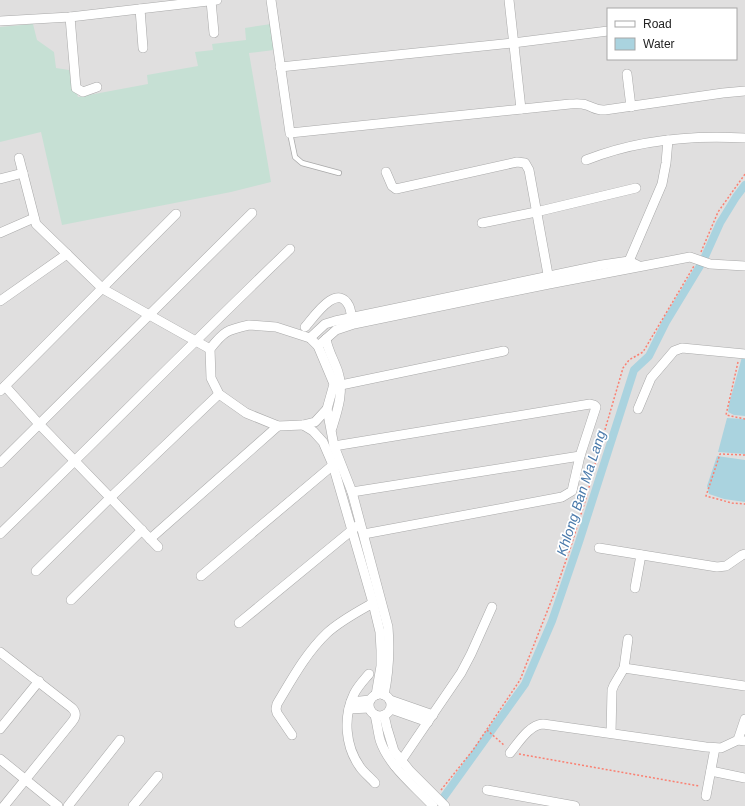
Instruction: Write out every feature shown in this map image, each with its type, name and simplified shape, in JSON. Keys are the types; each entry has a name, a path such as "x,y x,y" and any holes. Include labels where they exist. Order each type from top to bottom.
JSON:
{"street":[{"path":"0,21 70,17 140,9 173,2 214,0 214,33"},
{"path":"271,0 290,133 581,104 599,111 723,92 745,91"},
{"path":"509,0 521,109"},
{"path":"140,9 143,48"},
{"path":"70,17 76,88 83,92 97,87"},
{"path":"280,67 513,43 607,31"},
{"path":"627,74 631,107"},
{"path":"586,160 633,146 668,140 717,136 745,138"},
{"path":"629,264 662,184 668,140"},
{"path":"19,158 36,224 103,289 210,349"},
{"path":"386,172 392,186 396,189 517,162 525,163 529,170 549,280"},
{"path":"0,179 23,173"},
{"path":"482,223 536,212 636,188"},
{"path":"0,463 252,213"},
{"path":"158,547 76,461 2,389 176,214"},
{"path":"0,233 34,218"},
{"path":"0,534 76,461 195,340 290,249"},
{"path":"0,301 67,254"},
{"path":"310,338 325,324 353,321 629,264 639,266 693,260 710,264 745,266"},
{"path":"305,327 326,303 333,298 339,297 345,300 350,309 353,321"},
{"path":"318,346 336,330 353,321"},
{"path":"249,325 276,327 310,338 318,346 337,384 327,409 315,422 304,425 278,426 246,413 219,394 211,378 210,349 221,334 234,328 249,325"},
{"path":"326,339 327,348 333,359 340,401 332,430"},
{"path":"638,409 651,378 674,351 682,348 742,354"},
{"path":"337,384 504,351"},
{"path":"36,571 110,497 219,394"},
{"path":"334,446 583,405 594,405 596,407 580,456 572,491 562,497 364,534"},
{"path":"327,409 334,446 352,492 388,627 390,648 389,666 380,705"},
{"path":"304,425 313,430 323,442 333,465 353,529 380,632 380,705 398,763 426,792 445,806"},
{"path":"150,539 278,426"},
{"path":"352,492 580,456"},
{"path":"201,576 333,465"},
{"path":"239,623 361,524"},
{"path":"71,600 142,530"},
{"path":"599,548 717,567 726,566 745,554"},
{"path":"635,588 641,555"},
{"path":"292,735 277,713 276,709 277,704 292,678 310,651 327,633 342,621 373,603"},
{"path":"398,763 461,673 492,607"},
{"path":"611,733 612,690 624,668 628,639"},
{"path":"0,652 72,708 76,715 4,806"},
{"path":"624,668 745,686"},
{"path":"369,674 358,687 350,706 347,727 349,744 361,768 375,783"},
{"path":"0,730 39,681"},
{"path":"350,706 380,705 430,718"},
{"path":"510,753 522,738 537,725 543,724 715,748 726,747 742,741 745,719"},
{"path":"68,806 120,740"},
{"path":"706,796 703,786 711,771 715,748"},
{"path":"0,759 58,806"},
{"path":"711,771 745,778"},
{"path":"133,806 158,776"},
{"path":"488,790 574,806"},
{"path":"426,792 433,806"}],"lane":[{"path":"290,133 295,157 302,163 339,173"}],"path":[{"path":"705,244 718,212 745,174"},
{"path":"437,795 473,750 520,680 556,589 587,495 623,368 630,360 643,352 693,260"},
{"path":"742,354 726,415 745,419"},
{"path":"745,455 720,454 706,496 732,503 745,504"},
{"path":"487,730 502,742 510,753 703,786"}],"shaded area":[{"path":"0,0 745,0 745,806 0,806"}],"green space":[{"path":"33,24 37,40 54,52 56,68 69,70 78,97 148,84 147,75 198,66 195,52 213,50 212,44 246,40 245,28 271,24 274,50 249,53 271,182 231,192 62,225 41,132 0,142 0,27"}],"water":[{"path":"742,357 745,357 745,416 734,415 728,412"},
{"path":"727,418 745,419 745,454 718,452"},
{"path":"717,456 745,460 745,502 724,499 709,494 707,486"}],"waterway":[{"name":"Khlong Ban Ma Lang","path":"438,805 525,684 552,621 634,370 649,356 666,322 703,261 720,223 745,185"}]}
